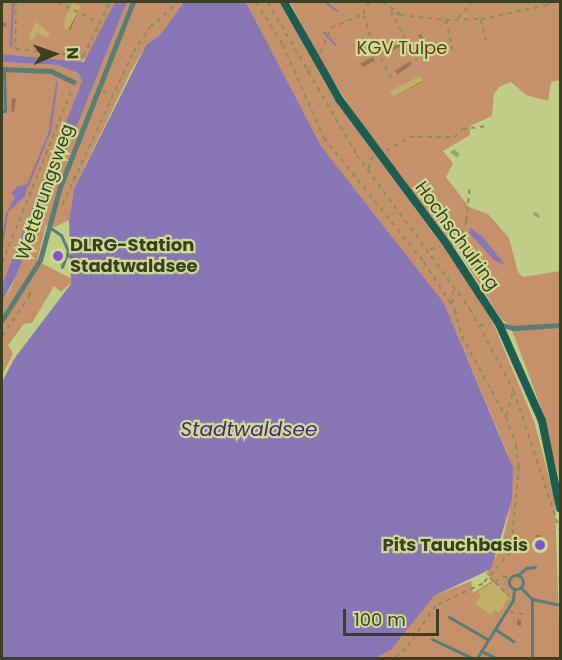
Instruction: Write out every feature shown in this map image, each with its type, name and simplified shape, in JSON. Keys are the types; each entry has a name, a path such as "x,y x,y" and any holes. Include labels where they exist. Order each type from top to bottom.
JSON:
{"street":[{"name":"Wetterungsweg","path":"2,320 40,260 51,215 95,89 133,2"},
{"name":"Hochschulring","path":"284,2 328,81 377,153 448,246 499,324 542,421 561,508"},
{"path":"3,69 51,71 76,83"},
{"path":"499,324 513,328 561,325"},
{"path":"508,342 513,328"}],"lane":[{"path":"2,111 5,111 3,69"},
{"path":"48,226 62,236 67,255 62,267"},
{"path":"67,255 78,260"},
{"path":"477,658 513,597 514,589 509,579 518,576 526,568 535,567"},
{"path":"518,576 523,582 521,588"},
{"path":"514,589 521,588"},
{"path":"521,588 532,599 561,605"},
{"path":"532,599 532,658"},
{"path":"449,617 487,639"},
{"path":"494,628 513,641"},
{"path":"432,639 472,658"},
{"path":"481,651 496,658"}],"path":[{"path":"16,2 16,49 83,56 110,2"},
{"path":"57,2 100,23"},
{"path":"51,215 59,212 140,41 179,2"},
{"path":"256,2 283,45 324,138 424,262 452,305 485,383 506,417 519,457 513,544 489,578 474,590 436,606 395,658"},
{"path":"268,2 322,99 368,169 454,284 479,325 514,391 561,530"},
{"path":"328,37 331,27 363,14 369,2"},
{"path":"383,2 390,9 417,61"},
{"path":"458,18 472,2"},
{"path":"390,9 413,18 481,19 548,5 548,2"},
{"path":"363,14 372,42 392,78"},
{"path":"481,19 486,40"},
{"path":"446,20 453,50"},
{"path":"359,49 372,42"},
{"path":"2,263 76,83 114,94"},
{"path":"368,169 377,153 409,137 454,137 462,129 485,126"},
{"path":"429,249 448,246 462,234 470,185"},
{"path":"73,268 81,268 81,272"},
{"path":"2,336 29,297 29,279"},
{"path":"452,305 454,284"},
{"path":"479,325 499,324"},
{"path":"506,417 514,391"},
{"path":"495,582 504,576 509,579"},
{"path":"489,578 513,597"},
{"path":"506,610 532,615"}],"green space":[{"path":"2,2 115,2 89,56 80,62 2,54"},
{"path":"127,2 184,2 160,35 146,45 131,71 74,189 69,220 55,227 46,225 37,261 74,280 61,292 54,286 32,323 24,324 8,345 13,354 2,375 2,302 11,288"},
{"path":"246,2 279,2 336,102 462,272 493,323 534,421 555,500 560,658 376,658 391,650 434,596 471,581 473,593 493,580 486,574 501,547 512,500 507,452 444,303 321,146"},
{"name":"KGV Tulpe","path":"290,2 560,2 560,80 551,82 548,101 526,95 511,82 499,87 494,94 492,116 470,126 470,135 443,151 453,163 446,177 469,207 488,214 509,238 518,272 523,277 560,271 560,481 540,405 510,325 501,319 461,255 367,132 322,64"},
{"path":"2,62 58,65 78,73 82,81 2,285"}],"water":[{"path":"115,2 127,2 16,276 2,302 2,285 82,81 78,73 58,65 2,62 2,54 84,62"},
{"name":"Stadtwaldsee","path":"184,2 246,2 321,146 444,303 513,468 512,500 491,569 434,596 391,650 376,658 2,658 2,382 14,359 71,284 69,220 74,189 146,45 160,35"},
{"path":"28,184 25,196 6,214 15,197 11,193 18,186"},
{"path":"470,228 482,236 505,265 494,260 469,233"}],"building":[{"path":"73,2 81,6 68,30 64,28 65,18"},
{"path":"36,22 50,34 47,38 37,32 33,41 28,38"},
{"path":"420,76 422,81 393,97 390,91"},
{"path":"494,582 509,597 499,613 495,610 491,615 475,604 481,596 478,592"}],"waterway":[{"path":"11,46 13,2"},
{"path":"325,2 337,11"},
{"path":"324,32 336,46"},
{"path":"28,185 50,131 57,82"},
{"path":"2,245 7,213"}],"place":[{"name":"DLRG-Station Stadtwaldsee","path":"58,256"},
{"name":"Pits Tauchbasis","path":"540,545"}]}
